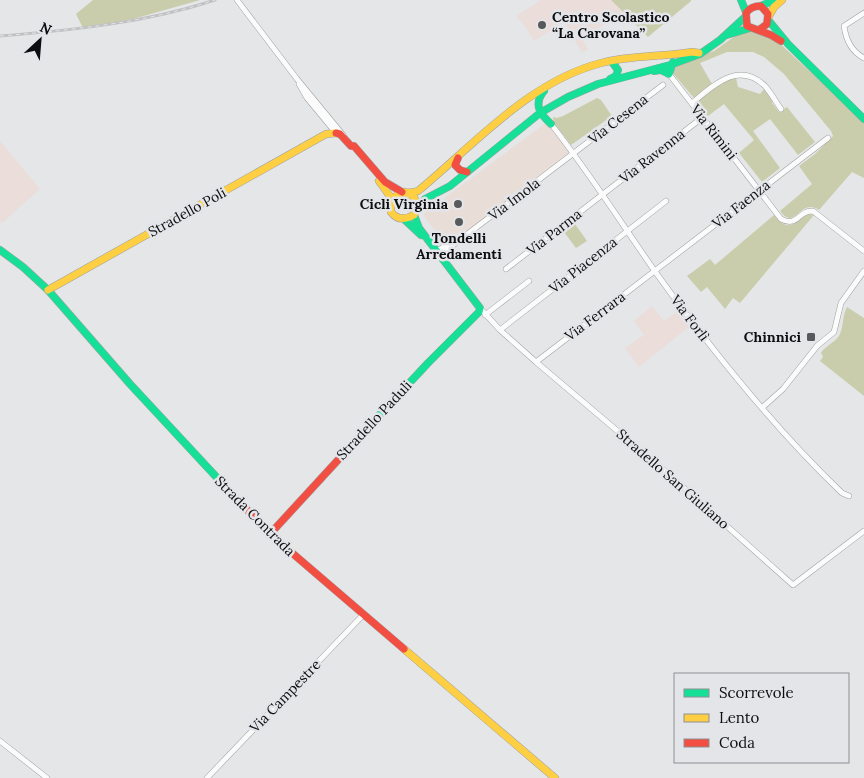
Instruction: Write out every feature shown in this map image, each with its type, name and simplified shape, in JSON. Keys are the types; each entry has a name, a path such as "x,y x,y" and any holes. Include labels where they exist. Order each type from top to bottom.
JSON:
{"street":[{"path":"237,0 297,79 385,182 414,197 418,206"},
{"path":"741,0 746,26 770,33 788,44 864,119"},
{"path":"749,0 765,9 769,18 788,44"},
{"path":"603,82 695,56 727,35 752,6 759,6 774,0"},
{"path":"759,30 765,27 774,8 782,0"},
{"path":"864,13 844,26 848,42 856,53 864,58"},
{"path":"727,35 750,28"},
{"path":"612,62 618,67 616,76 580,91 540,113 450,186 425,199 418,206 414,215 405,220 392,214 390,209 391,202 395,195 403,192 416,192 423,188 466,148 534,95 556,81 592,66 612,62 692,52 699,53"},
{"path":"632,75 661,70 669,74 673,62"},
{"name":"Via Rimini","path":"669,74 781,219 788,222 794,221 806,211 813,211 864,250"},
{"path":"692,103 727,77 742,76 752,78 762,84 781,109"},
{"path":"297,79 307,98 372,172 386,191 391,202"},
{"path":"548,122 540,113 537,100 556,81"},
{"name":"Via Cesena","path":"574,153 663,85"},
{"path":"315,100 315,104 322,115"},
{"path":"548,122 551,106"},
{"name":"Via Ravenna","path":"602,195 702,117"},
{"path":"511,136 514,137 535,121 548,122"},
{"name":"Via Forlì","path":"548,122 574,153 655,271 715,352 831,482 848,496"},
{"path":"326,134 329,127 328,123"},
{"path":"336,133 340,134 354,146"},
{"name":"Stradello Poli","path":"48,290 326,134 336,133"},
{"name":"Via Faenza","path":"655,271 828,138"},
{"path":"466,148 457,159 455,165 460,171 467,172"},
{"name":"Via Imola","path":"437,251 464,237 574,153"},
{"name":"Via Parma","path":"506,269 602,195"},
{"name":"Via Piacenza","path":"500,330 666,201"},
{"name":"Stradello San Giuliano","path":"414,215 419,228 485,315 500,330 666,472 793,585 864,531"},
{"name":"Stradello San Giuliano","path":"405,220 437,251"},
{"name":"Strada Contrada","path":"0,250 23,267 48,290 130,384 270,534 555,778"},
{"name":"Via Ferrara","path":"536,362 655,271"},
{"path":"763,408 783,389 817,346 834,332 841,303 864,271"},
{"path":"485,315 529,281"},
{"name":"Stradello Paduli","path":"270,534 428,363 478,314 480,308"},
{"name":"Via Campestre","path":"207,778 363,614"},
{"path":"0,741 47,778"}],"shaded area":[{"name":"Centro Scolastico “La Carovana”","path":"541,0 611,0 623,12 582,39 588,49 583,52 564,22 534,41 516,16"},
{"path":"547,122 572,152 447,248 423,214"},
{"path":"0,141 40,189 2,223 0,221"},
{"path":"652,306 664,321 679,310 691,325 639,367 625,348 644,335 634,321"}],"green space":[{"path":"93,0 200,0 133,19 83,28 76,14"},
{"path":"611,0 691,0 691,1 648,37"},
{"path":"748,31 774,38 864,122 864,178 852,172 819,210 812,207 807,208 790,218 780,211 812,184 799,166 815,154 833,136 831,131 784,74 764,57 753,52 727,52 700,63 712,84 694,98 671,71 673,65 714,51 738,34"},
{"path":"736,78 738,87 760,94 764,89 773,99 772,103 779,112 787,107 815,142 798,155 770,119 753,131 780,168 762,182 739,153 754,140 724,104 708,116 697,102 724,81"},
{"path":"597,98 601,100 612,116 571,145 554,123 553,117 563,116"},
{"path":"808,214 814,215 740,303 733,298 725,309 707,287 701,292 687,276 710,259 715,265 774,215 784,224 791,225"},
{"path":"575,224 587,241 576,248 564,232"},
{"path":"847,307 864,318 864,396 820,361 823,357 821,353 839,336"}],"railway":[{"path":"0,36 82,28 135,20 215,0"}],"traffic: fast":[{"path":"741,0 746,12"},
{"path":"761,6 774,0"},
{"path":"418,206 425,199 450,186 540,113 568,97 598,84 670,65 700,54 720,40 744,18"},
{"path":"769,21 788,44 864,119"},
{"path":"727,35 750,28"},
{"path":"610,79 616,76 618,70 612,62"},
{"path":"654,71 661,70 669,74 673,62"},
{"path":"544,91 538,105 541,113 551,124"},
{"path":"372,423 479,312 480,308 419,228 414,215"},
{"path":"405,220 421,235"},
{"path":"0,250 23,267 48,290 130,384 234,496"}],"traffic: slow":[{"path":"769,16 774,7 782,0"},
{"path":"405,192 414,197 418,206 414,215 407,218 396,217 391,212 391,202 397,195 403,193 406,193 409,193 418,191 503,117 549,85 574,72 601,63 624,59 692,52 699,53"},
{"path":"48,290 326,134 336,133"},
{"path":"379,181 389,195 391,202"},
{"path":"404,649 555,778"}],"traffic: jam":[{"path":"759,30 767,24 768,14 761,6 753,7 746,13 747,26 781,41"},
{"path":"336,133 340,134 351,146 354,146 385,182 402,192"},
{"path":"458,158 455,165 460,170 467,172"},
{"path":"270,534 372,423"},
{"path":"234,496 270,534 404,649"}],"place":[{"name":"Centro Scolastico “La Carovana”","path":"542,25"},
{"name":"Cicli Virginia","path":"458,204"},
{"name":"Tondelli Arredamenti","path":"459,222"},
{"name":"Chinnici","path":"811,337"}]}
